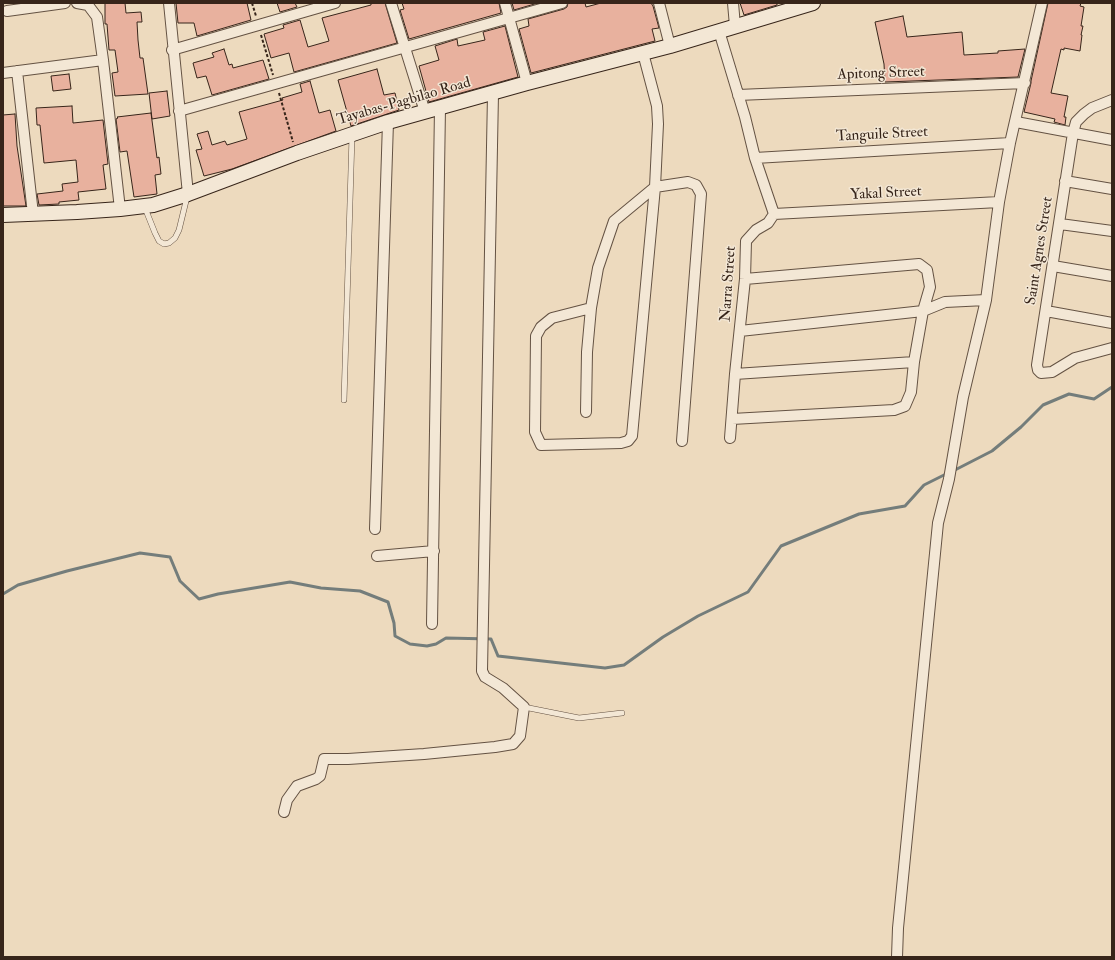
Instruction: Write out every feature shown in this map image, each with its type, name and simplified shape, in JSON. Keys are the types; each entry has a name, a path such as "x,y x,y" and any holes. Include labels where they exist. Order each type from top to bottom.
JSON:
{"main road":[{"name":"Tayabas-Pagbilao Road","path":"3,215 120,209 153,205 188,194 352,133 493,94 527,83 670,46 813,3"}],"street":[{"path":"7,11 65,3"},
{"path":"77,3 88,5 97,17 120,209"},
{"path":"168,3 188,194"},
{"path":"172,50 335,3"},
{"path":"391,3 425,112"},
{"path":"505,3 527,83"},
{"path":"179,112 562,3"},
{"path":"659,3 670,46"},
{"path":"732,3 735,26"},
{"path":"897,957 898,928 938,522 952,464 963,397 986,300 999,202 1010,143 1025,83 1042,3"},
{"path":"719,31 755,158 774,214"},
{"path":"591,308 552,318 541,327 536,336 535,432 541,444 621,443 628,441 632,436 655,187 658,124 657,106 643,53"},
{"path":"3,73 103,60"},
{"path":"17,71 33,214"},
{"name":"Apitong Street","path":"738,95 1025,83"},
{"path":"284,812 287,800 297,786 320,776 324,759 424,754 495,747 513,744 520,736 524,707 503,688 485,677 482,671 493,94"},
{"name":"Saint Agnes Street","path":"1112,100 1092,108 1076,122 1065,181 1060,224 1037,365 1038,370 1041,373 1052,372 1075,358 1112,348"},
{"path":"432,624 440,108"},
{"path":"375,529 388,122"},
{"path":"1016,122 1112,140"},
{"name":"Tanguile Street","path":"755,158 1010,143"},
{"path":"1065,181 1112,189"},
{"path":"586,412 587,352 591,308 598,268 614,221 655,187 688,182 696,185 701,194 682,441"},
{"name":"Yakal Street","path":"774,214 999,202"},
{"name":"Narra Street","path":"730,438 745,279 746,241 756,230 768,223 774,214"},
{"path":"1060,224 1112,231"},
{"path":"732,419 894,410 905,406 911,392 914,362 923,311 930,287 927,270 918,264 745,279"},
{"path":"1053,266 1112,276"},
{"path":"740,331 923,311 945,302 986,300"},
{"path":"1046,310 1112,323"},
{"path":"735,374 914,362"},
{"path":"377,556 434,551"}],"lane":[{"path":"344,400 352,133"},
{"path":"144,206 154,233 164,244 169,243 175,238 179,230 188,194"},
{"path":"524,707 579,718 622,713"}],"building":[{"path":"105,3 125,3 126,13 141,12 142,22 137,22 138,40 140,58 143,58 148,94 115,96 112,73 118,72 115,50 109,50 107,24 105,24"},
{"path":"176,3 247,3 251,20 197,36 194,23 178,23"},
{"path":"277,3 295,3 297,7 280,12"},
{"path":"371,3 385,3 397,43 294,72 289,53 271,58 264,34 284,28 283,25 300,20 308,47 329,41 322,18 371,5"},
{"path":"402,3 499,3 501,13 409,39 400,10 404,9"},
{"path":"512,3 538,3 514,10"},
{"path":"568,3 585,3 586,7 601,3 651,3 659,28 652,29 655,41 531,73 519,29 529,26 528,19 564,9 567,7"},
{"path":"740,3 777,3 777,5 744,15"},
{"path":"1048,3 1081,3 1080,6 1084,7 1081,26 1083,26 1080,51 1064,48 1064,50 1061,49 1051,93 1068,96 1064,117 1066,117 1065,125 1054,122 1055,119 1024,112"},
{"path":"903,16 907,37 962,32 964,55 998,53 998,51 1025,49 1018,77 885,82 884,64 875,22"},
{"path":"505,26 518,77 429,102 419,66 439,60 435,46 457,39 458,46 485,40 483,32"},
{"path":"224,49 229,65 232,64 233,68 263,60 269,79 212,95 206,76 197,78 193,63 214,57 212,53"},
{"path":"377,69 384,95 395,93 399,110 351,126 338,80"},
{"path":"69,74 71,89 53,91 51,76"},
{"path":"310,81 319,113 330,110 336,131 232,169 204,176 196,150 202,149 197,134 208,131 212,145 225,141 227,145 247,139 239,112 283,100 282,98 302,92 300,84"},
{"path":"167,91 170,116 152,119 149,93"},
{"path":"72,106 73,123 103,120 108,164 103,165 106,189 78,192 79,200 59,202 59,204 39,205 37,194 63,191 62,184 78,182 76,160 44,163 40,125 37,125 36,108"},
{"path":"151,113 157,158 159,157 161,174 155,175 157,194 134,197 127,151 120,152 116,119 118,118 117,117"},
{"path":"15,114 17,146 26,206 3,206 3,115"}],"waterway":[{"path":"953,471 992,451 1021,427 1043,405 1069,394 1094,399 1112,387"},
{"path":"3,594 18,585 140,553 170,557 180,581 199,599 218,594 290,582 321,588 360,591 388,602 394,623 395,636 410,644 427,646 436,644 446,638 491,639 498,656 605,668 624,665 663,637 698,616 748,592 781,546 859,514 905,506 924,485 948,473"}]}
